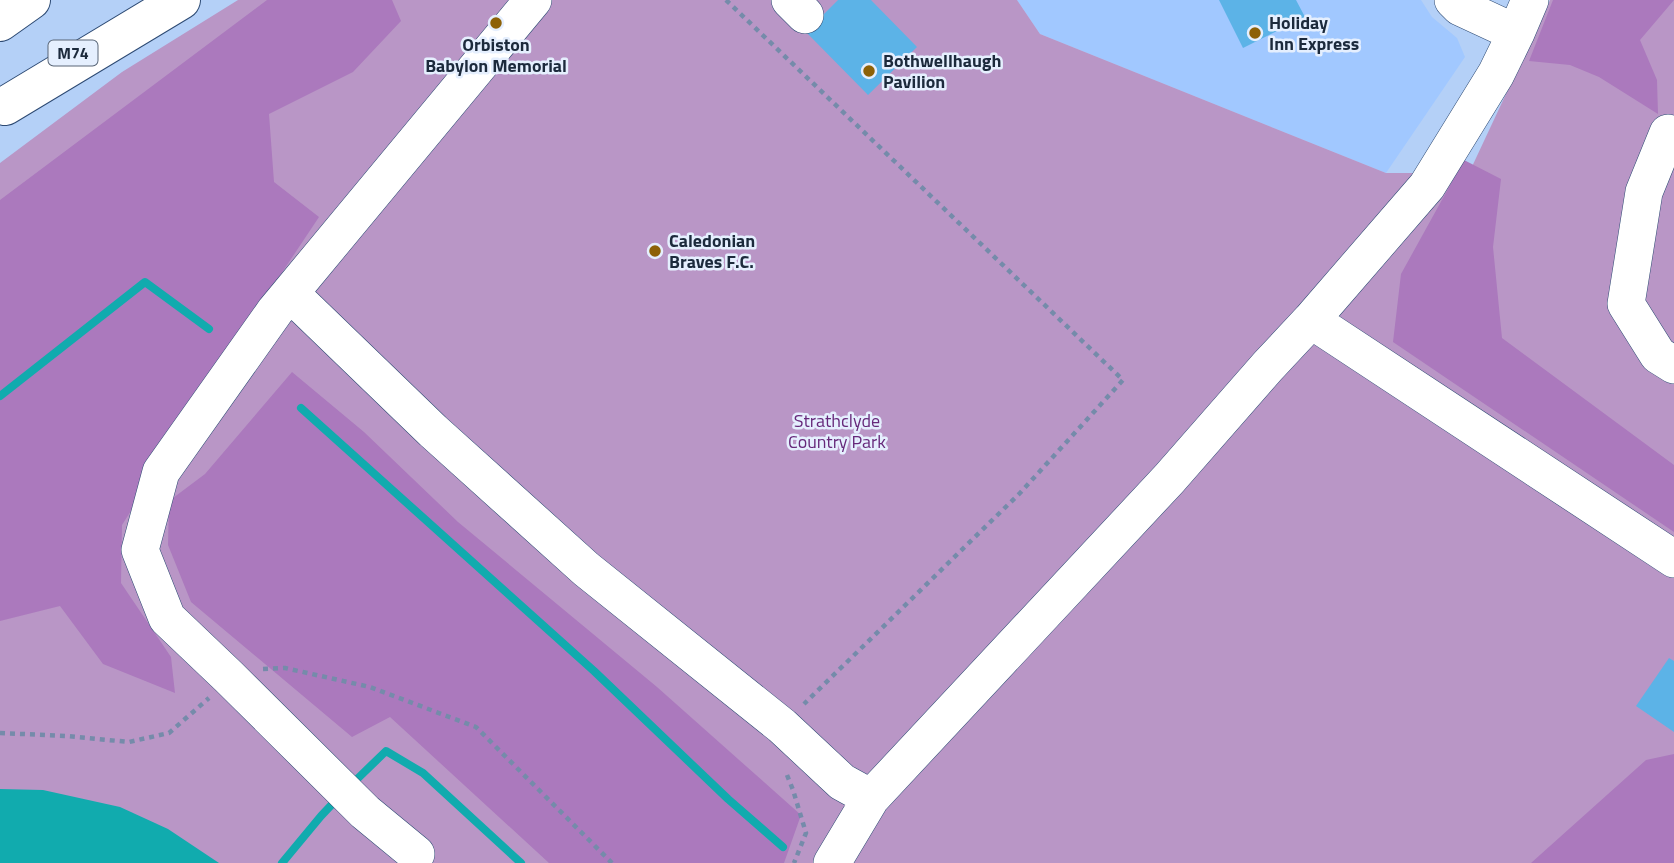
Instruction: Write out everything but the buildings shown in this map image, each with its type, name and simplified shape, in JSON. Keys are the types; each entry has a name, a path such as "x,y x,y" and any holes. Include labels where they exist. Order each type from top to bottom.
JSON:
{"highway":[{"path":"0,8 9,0"},
{"path":"0,22 31,0"},
{"name":"M74","path":"3,108 142,0"},
{"path":"3,108 181,0"}],"street":[{"path":"416,854 365,812 167,618 140,550 161,472 275,311 533,0"},
{"path":"832,863 871,797 1169,479 1427,186 1496,74 1523,16 1460,7 1453,0"},
{"path":"1672,131 1644,192 1626,304 1658,355 1674,365"},
{"path":"290,293 433,431 586,569 782,726 842,782 871,797"},
{"path":"1311,320 1674,559"}],"path":[{"path":"726,0 1123,380 1020,493 782,726"},
{"path":"0,733 129,742 169,733 200,707 229,677 246,669 285,668 370,687 476,727 612,863"},
{"path":"783,767 806,834 794,863"}],"shaded area":[{"path":"267,0 392,0 401,21 353,72 269,114 274,182 319,217 122,525 121,583 171,657 175,693 103,664 60,606 0,621 0,200"},
{"path":"1017,0 1421,0 1432,17 1457,38 1465,57 1386,173 1040,34"},
{"path":"1553,0 1674,0 1640,40 1657,80 1658,114 1599,77 1570,65 1529,61"},
{"path":"1464,160 1501,179 1493,247 1502,338 1674,465 1674,532 1393,342 1401,274"},
{"path":"292,372 364,432 458,522 657,687 801,815 784,863 549,863 390,717 352,737 191,602 168,545 169,501 205,474"},
{"path":"1674,754 1674,863 1531,863 1646,760"},
{"path":"0,789 43,790 120,807 168,829 219,863 0,863"}],"green space":[{"name":"Strathclyde Country Park","path":"238,0 1017,0 1040,34 1386,173 1469,173 1550,0 1674,0 1674,863 0,863 0,163 122,72"}],"waterway":[{"path":"0,396 145,282 209,329"},
{"path":"301,408 594,671 728,799 783,847"},
{"path":"351,785 386,751 423,773 521,863"},
{"path":"282,863 337,799"}],"place":[{"name":"Orbiston Babylon Memorial","path":"496,23"},
{"name":"Holiday Inn Express","path":"1255,33"},
{"name":"Bothwellhaugh Pavilion","path":"869,71"},
{"name":"Caledonian Braves F.C.","path":"655,251"}]}
